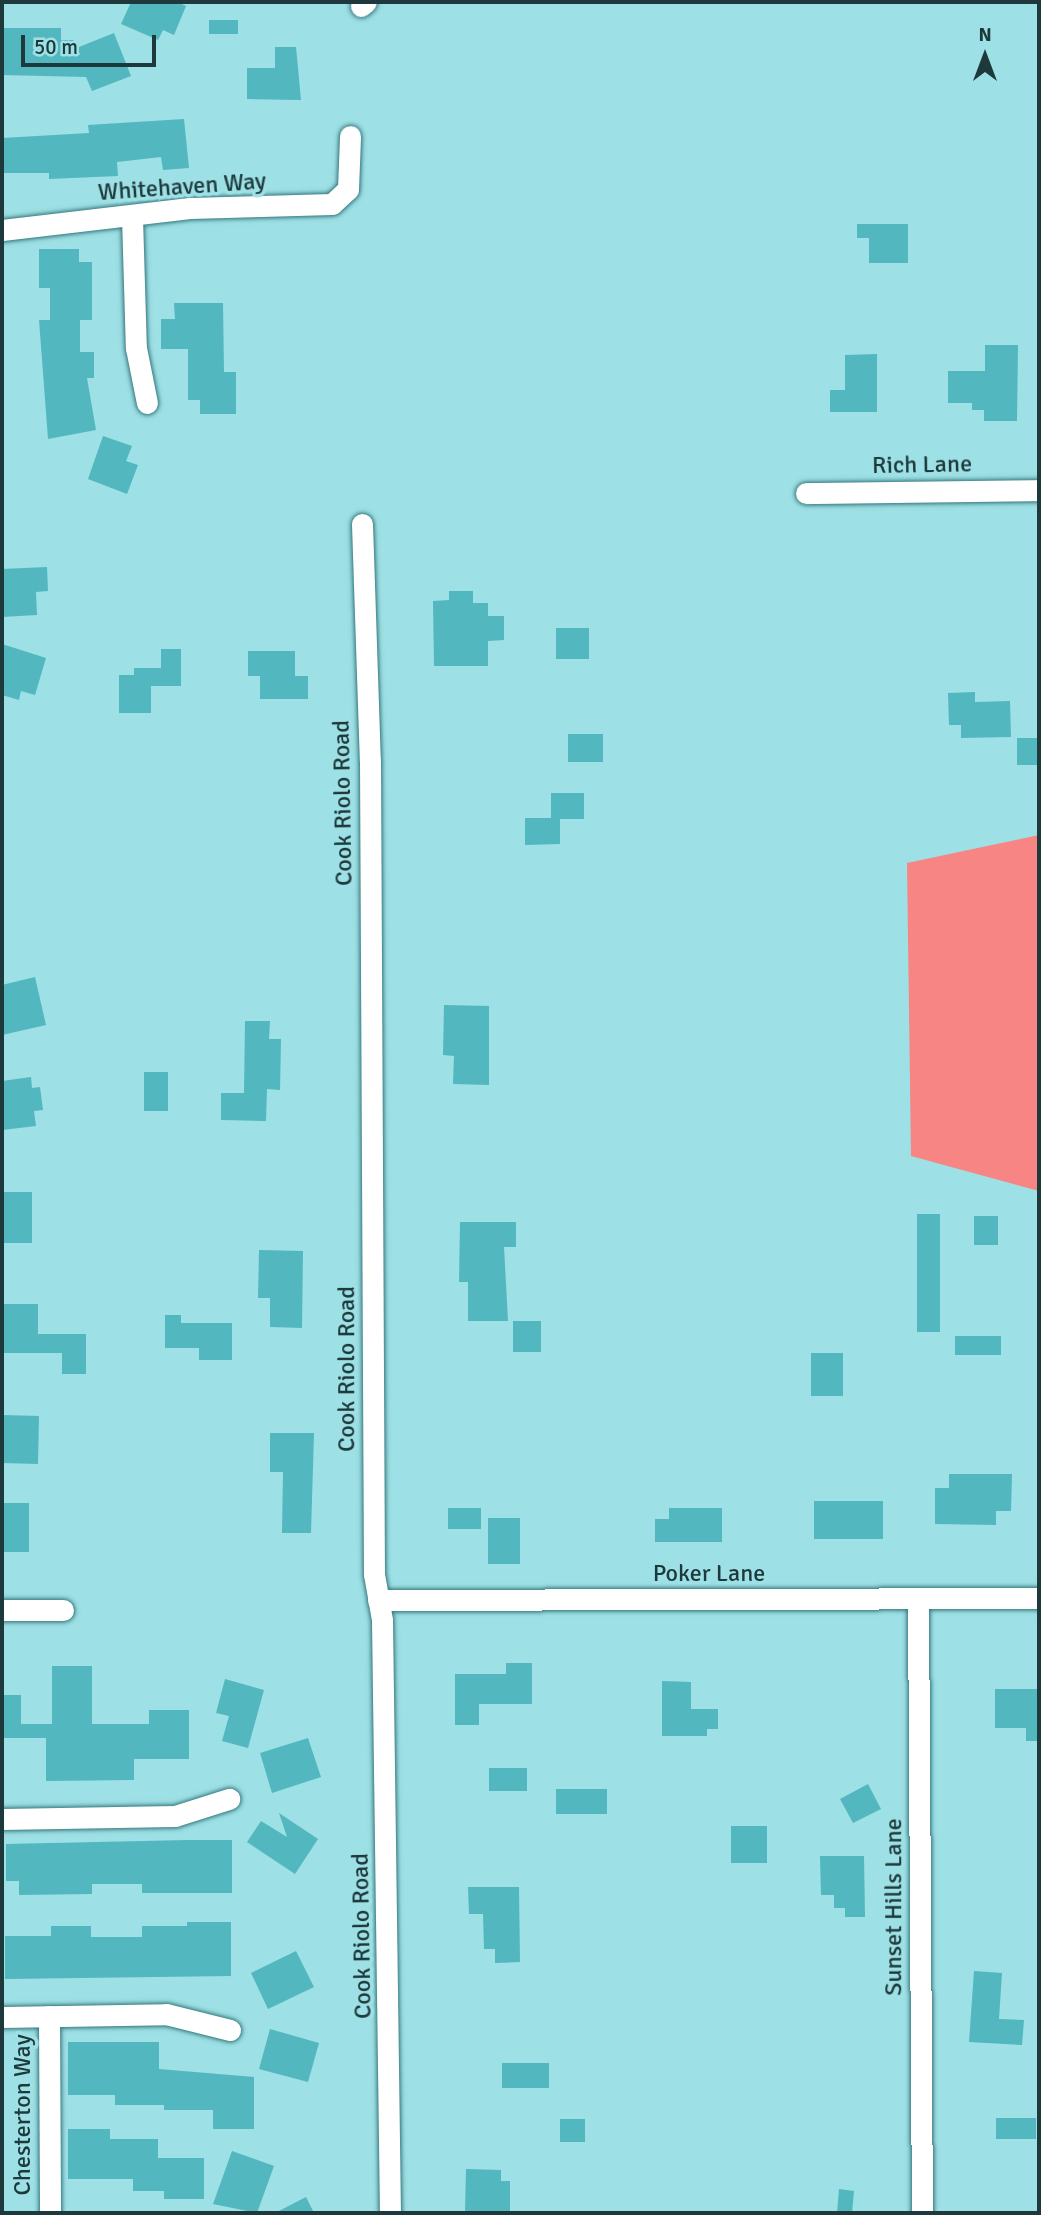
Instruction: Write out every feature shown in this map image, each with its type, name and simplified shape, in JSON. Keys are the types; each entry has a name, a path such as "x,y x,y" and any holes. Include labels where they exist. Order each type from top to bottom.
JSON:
{"street":[{"name":"Whitehaven Way","path":"2,230 228,206 332,204 348,189 350,136"},
{"path":"132,217 135,340 146,402"},
{"name":"Rich Lane","path":"806,493 1039,489"},
{"name":"Cook Riolo Road","path":"362,524 370,761 378,1600 391,2045 390,2213"},
{"name":"Poker Lane","path":"378,1600 1039,1598"},
{"name":"Sunset Hills Lane","path":"918,1600 922,2213"},
{"path":"2,1610 63,1610"},
{"path":"2,1819 174,1816 229,1799"},
{"name":"Chesterton Way","path":"49,2016 50,2213"},
{"path":"2,2017 187,2016 230,2030"}],"shaded area":[{"path":"1039,835 1039,1191 911,1156 907,863"}],"building":[{"path":"131,2 177,2 186,6 174,35 163,30 158,40 121,24"},
{"path":"209,20 238,20 238,34 209,34"},
{"path":"2,28 61,28 61,40 74,40 74,49 114,33 131,76 92,91 86,77 2,75"},
{"path":"275,47 296,47 301,100 247,99 247,68 275,68"},
{"path":"184,119 189,168 163,170 161,157 117,162 118,176 49,179 49,173 2,173 2,138 89,133 88,125"},
{"path":"857,224 908,224 908,263 869,263 869,238 857,238"},
{"path":"39,249 79,249 79,262 92,262 92,320 80,320 80,352 94,352 94,378 87,378 96,430 48,439 39,320 50,320 50,288 39,288"},
{"path":"174,303 223,303 224,372 236,372 236,414 200,414 200,400 188,400 188,349 161,349 161,319 175,319"},
{"path":"985,345 1018,345 1017,421 984,421 984,410 972,410 972,403 948,403 948,371 985,371"},
{"path":"877,354 877,412 830,412 830,390 845,390 845,355"},
{"path":"103,436 132,446 126,461 138,465 127,494 88,479"},
{"path":"47,567 48,591 36,592 37,615 2,617 2,569"},
{"path":"449,591 473,591 473,603 488,603 488,616 504,616 504,640 488,641 488,666 434,666 433,601 449,600"},
{"path":"556,628 589,628 589,659 556,659"},
{"path":"2,644 46,658 35,695 21,691 19,700 2,695"},
{"path":"161,649 181,649 181,686 151,686 151,713 119,713 119,675 134,675 134,668 161,668"},
{"path":"248,651 295,651 295,676 308,676 308,699 260,699 260,676 248,676"},
{"path":"975,692 975,702 1010,701 1011,737 961,738 961,725 949,725 948,693"},
{"path":"568,734 603,734 603,762 568,762"},
{"path":"1017,738 1039,738 1039,765 1017,765"},
{"path":"551,793 584,793 584,819 560,819 560,844 525,845 525,818 551,818"},
{"path":"35,977 46,1025 2,1035 2,985"},
{"path":"444,1005 489,1006 489,1085 453,1084 454,1056 443,1055"},
{"path":"245,1021 270,1021 269,1039 281,1039 280,1090 267,1089 266,1121 221,1120 221,1093 244,1093"},
{"path":"144,1072 168,1072 168,1111 144,1111"},
{"path":"31,1077 32,1088 40,1087 43,1110 34,1111 36,1126 2,1130 2,1081"},
{"path":"3,1192 32,1192 32,1243 2,1243"},
{"path":"917,1214 940,1214 940,1332 917,1332"},
{"path":"974,1216 998,1216 998,1245 974,1245"},
{"path":"460,1222 516,1222 516,1247 504,1247 508,1321 468,1321 468,1282 459,1282"},
{"path":"259,1250 303,1251 302,1328 270,1327 270,1298 258,1298"},
{"path":"2,1304 38,1304 38,1334 86,1334 86,1374 62,1374 62,1353 2,1353"},
{"path":"165,1315 181,1315 181,1323 232,1323 232,1360 199,1360 199,1348 165,1348"},
{"path":"513,1321 541,1321 541,1352 513,1352"},
{"path":"955,1336 1001,1336 1001,1355 955,1355"},
{"path":"811,1353 843,1353 843,1396 811,1396"},
{"path":"2,1415 39,1416 38,1464 2,1463"},
{"path":"270,1433 314,1433 311,1533 282,1533 283,1472 270,1472"},
{"path":"949,1474 1012,1474 1011,1511 996,1511 996,1525 935,1524 935,1488 949,1488"},
{"path":"814,1501 883,1501 883,1539 814,1539"},
{"path":"2,1503 29,1503 29,1552 2,1552"},
{"path":"448,1508 481,1508 481,1529 448,1529"},
{"path":"669,1508 722,1508 722,1542 655,1542 655,1519 669,1519"},
{"path":"488,1518 520,1518 520,1564 488,1564"},
{"path":"506,1663 532,1663 532,1704 479,1704 479,1725 455,1725 455,1674 506,1674"},
{"path":"52,1666 92,1666 92,1724 149,1724 149,1710 189,1710 189,1759 134,1759 134,1780 46,1781 46,1738 2,1738 2,1695 21,1695 21,1724 52,1724"},
{"path":"225,1679 264,1690 248,1748 222,1741 229,1716 216,1713"},
{"path":"662,1681 691,1682 691,1709 718,1709 718,1729 707,1729 707,1736 662,1736"},
{"path":"995,1689 1039,1689 1039,1741 1026,1741 1026,1728 995,1728"},
{"path":"308,1738 321,1777 272,1793 260,1753"},
{"path":"489,1768 527,1768 527,1791 489,1791"},
{"path":"868,1784 881,1809 853,1823 840,1799"},
{"path":"556,1789 607,1789 607,1814 556,1814"},
{"path":"279,1813 318,1839 295,1874 247,1842 261,1821 287,1837"},
{"path":"731,1826 767,1826 767,1863 731,1863"},
{"path":"232,1840 232,1893 142,1893 142,1884 92,1884 92,1894 19,1895 19,1881 6,1881 6,1844"},
{"path":"820,1856 864,1856 865,1917 845,1917 845,1908 834,1908 834,1895 821,1895"},
{"path":"468,1887 519,1887 520,1962 495,1963 495,1949 484,1949 483,1914 469,1914"},
{"path":"187,1922 231,1922 231,1976 5,1979 5,1936 51,1936 51,1926 91,1926 91,1937 142,1937 142,1926 187,1926"},
{"path":"296,1951 314,1987 268,2009 251,1973"},
{"path":"974,1971 1002,1973 999,2019 1024,2020 1022,2045 969,2042"},
{"path":"270,2029 319,2043 308,2082 259,2069"},
{"path":"68,2042 159,2042 159,2069 254,2077 254,2129 213,2129 213,2110 164,2110 164,2105 115,2105 115,2095 68,2095"},
{"path":"502,2063 549,2063 549,2088 502,2088"},
{"path":"996,2118 1036,2118 1036,2139 996,2139"},
{"path":"560,2119 585,2119 585,2142 560,2142"},
{"path":"68,2129 110,2129 110,2139 158,2139 158,2158 204,2158 204,2199 164,2199 164,2191 133,2191 133,2179 68,2179"},
{"path":"232,2151 274,2166 257,2213 213,2204"},
{"path":"466,2169 501,2170 501,2181 510,2181 510,2213 465,2213"},
{"path":"839,2189 854,2191 852,2213 837,2213"},
{"path":"306,2197 314,2213 275,2213"}]}
